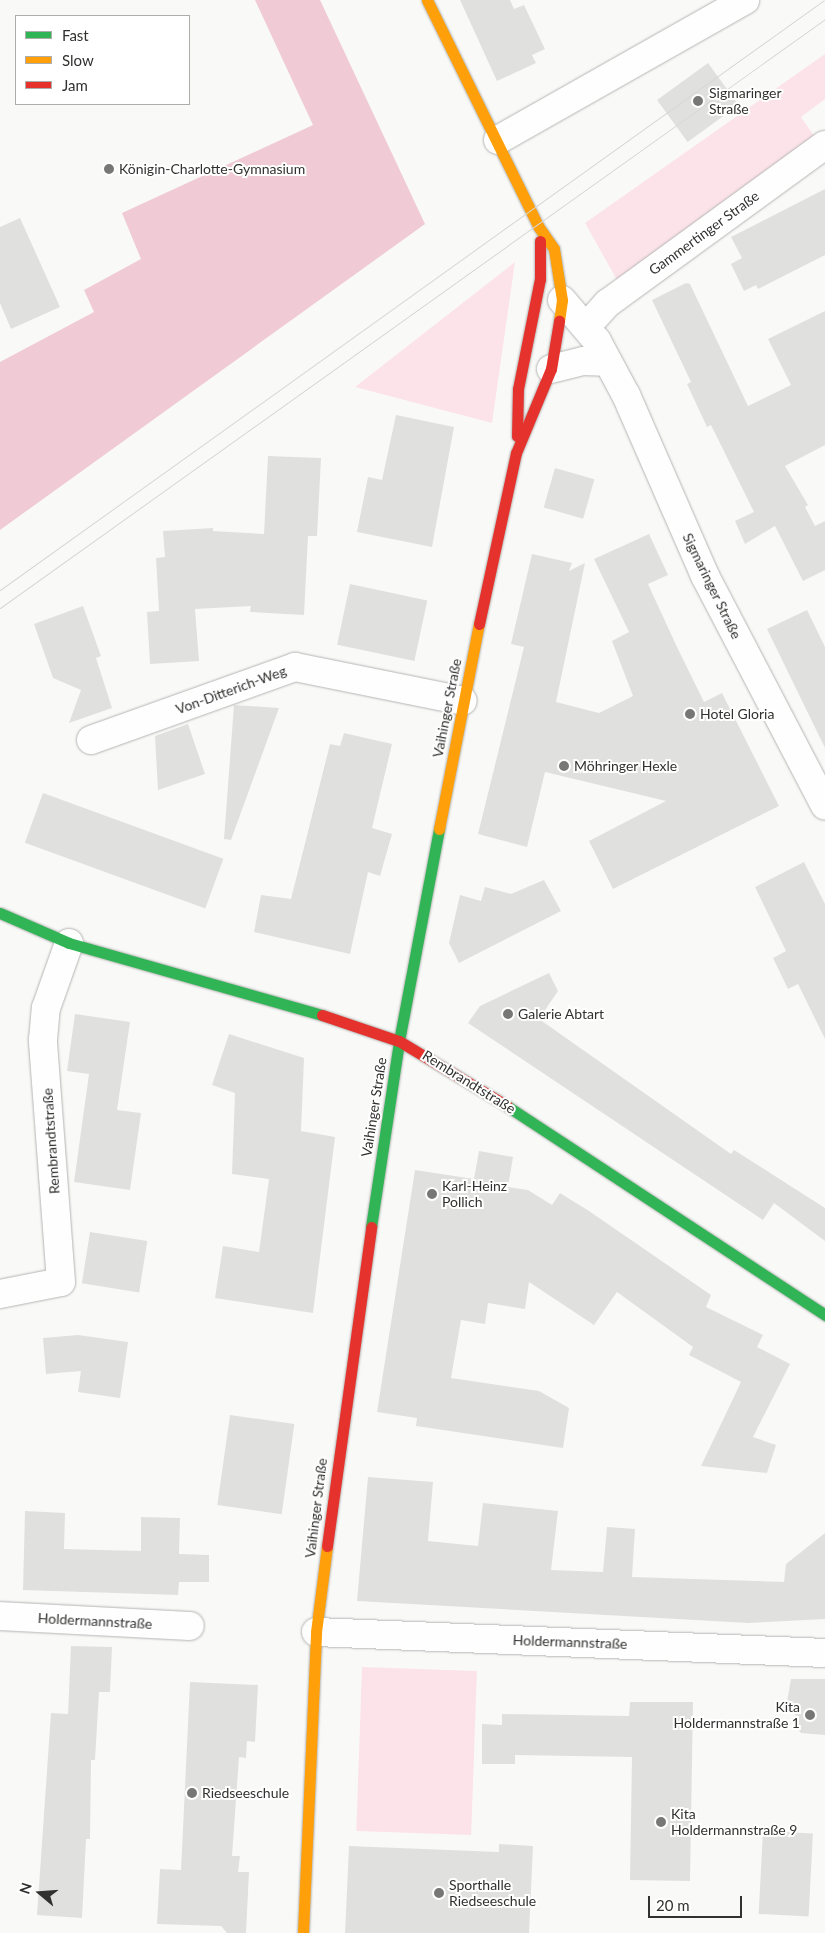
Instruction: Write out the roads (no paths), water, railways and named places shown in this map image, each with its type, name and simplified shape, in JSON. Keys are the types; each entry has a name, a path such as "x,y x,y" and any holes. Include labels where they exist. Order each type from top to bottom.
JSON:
{"main road":[{"path":"427,0 541,230 554,249 562,300"},
{"path":"516,453 518,389 540,279 541,230"},
{"name":"Vaihinger Straße","path":"303,1933 316,1632 351,1356 399,1041 462,701 516,453 551,369 562,300"},
{"name":"Rembrandtstraße","path":"0,913 68,943 336,1019 399,1041 470,1082 825,1315"}],"street":[{"path":"498,140 745,0"},
{"name":"Gammertinger Straße","path":"586,326 608,303 825,145"},
{"name":"Sigmaringer Straße","path":"562,300 586,326 626,395 705,576 825,806"},
{"path":"551,369 583,362 606,362"},
{"name":"Von-Ditterich-Weg","path":"91,740 295,667 462,701"},
{"name":"Rembrandtstraße","path":"0,1294 61,1282 43,1040 46,1008 68,943"},
{"name":"Holdermannstraße","path":"0,1616 190,1626"},
{"name":"Holdermannstraße","path":"316,1632 825,1653"}],"tram line":[{"path":"0,590 824,0"},
{"path":"0,608 825,19"}],"place":[{"name":"Sigmaringer Straße","path":"698,101"},
{"name":"Königin-Charlotte-Gymnasium","path":"109,169"},
{"name":"Hotel Gloria","path":"690,714"},
{"name":"Möhringer Hexle","path":"564,766"},
{"name":"Galerie Abtart","path":"508,1014"},
{"name":"Karl-Heinz Pollich","path":"432,1194"},
{"name":"Kita Holdermannstraße 1","path":"810,1715"},
{"name":"Riedseeschule","path":"192,1793"},
{"name":"Kita Holdermannstraße 9","path":"661,1822"},
{"name":"Sporthalle Riedseeschule","path":"439,1893"}]}
